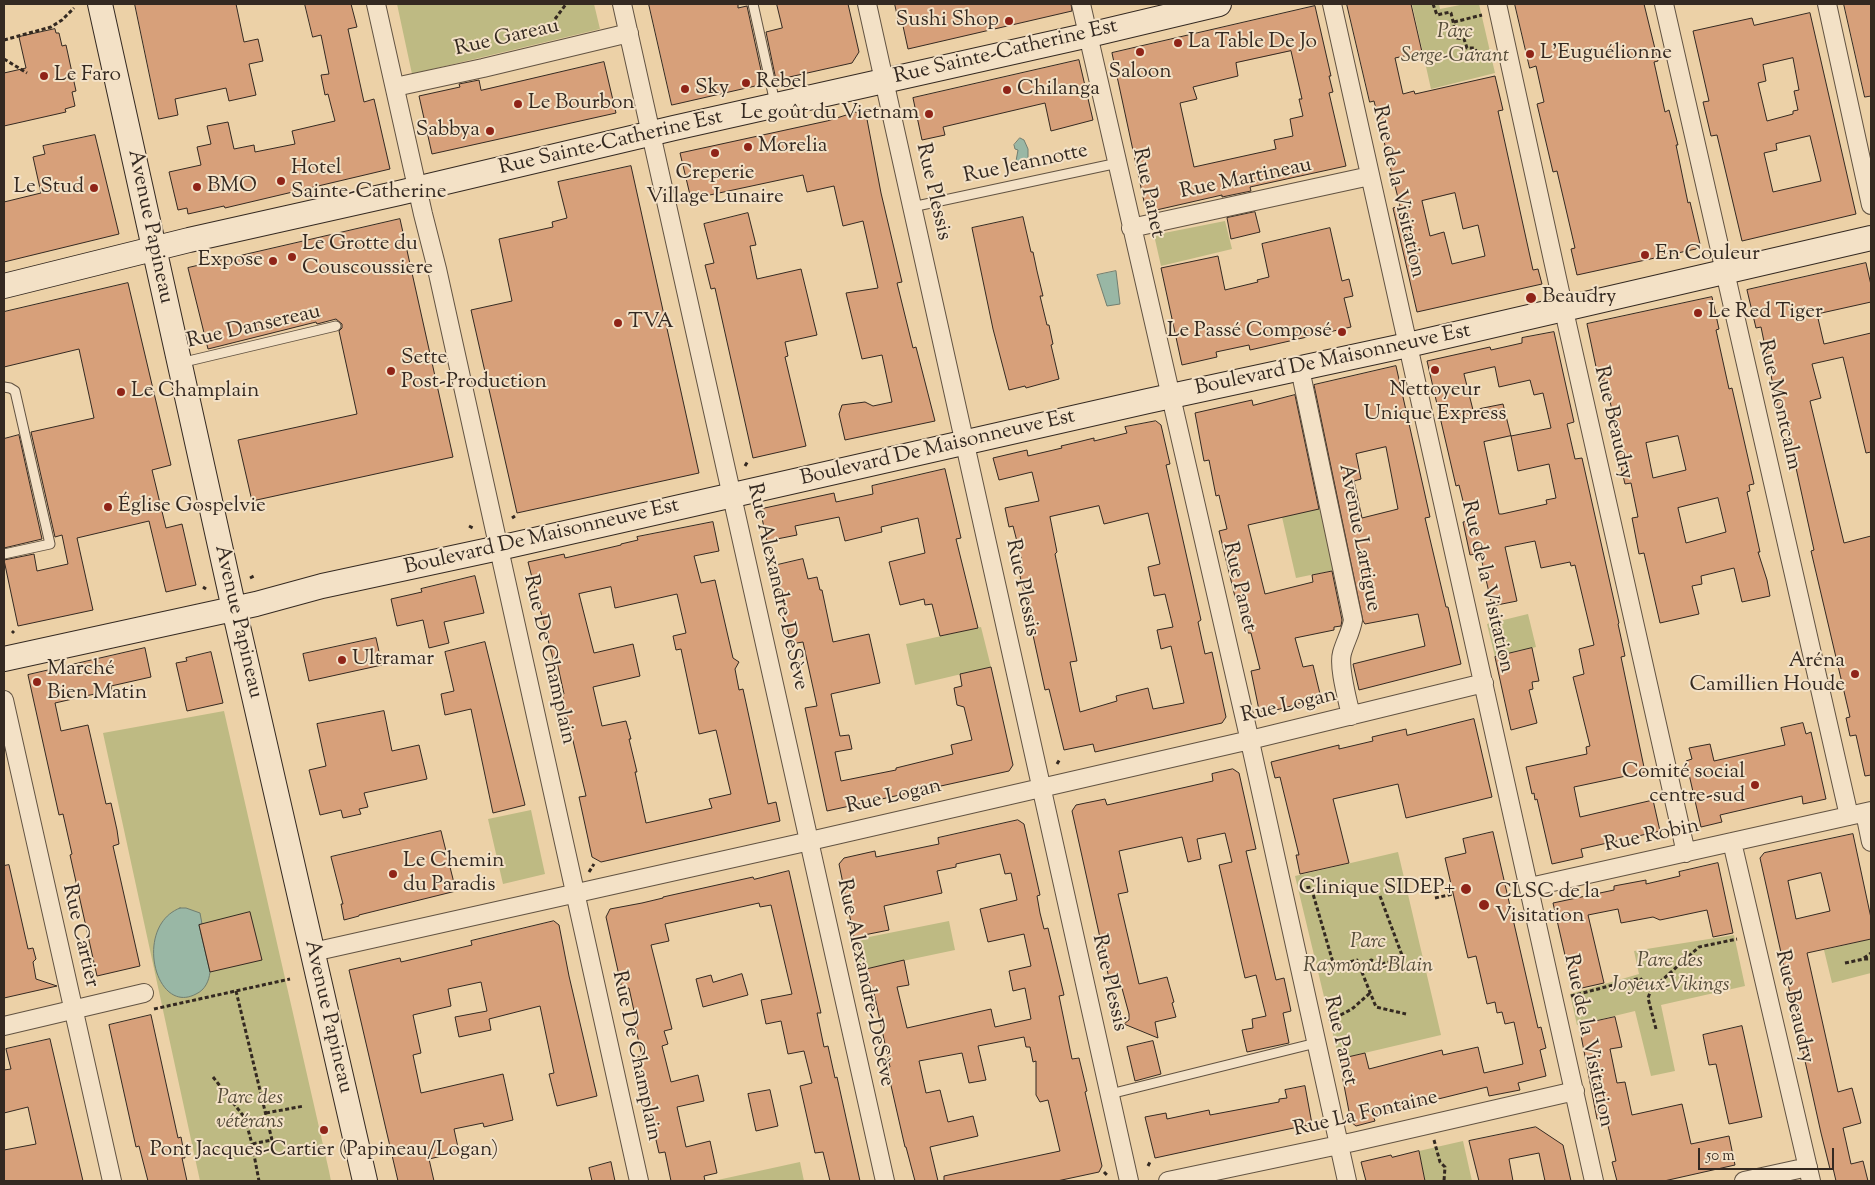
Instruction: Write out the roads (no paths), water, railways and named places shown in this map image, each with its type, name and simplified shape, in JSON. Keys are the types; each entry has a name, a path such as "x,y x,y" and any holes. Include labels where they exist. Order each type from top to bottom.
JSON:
{"street":[{"name":"Avenue Papineau","path":"100,4 362,1177"},
{"name":"Rue De Champlain","path":"376,4 437,269 639,1181"},
{"name":"Rue Alexandre-DeSève","path":"622,4 885,1181"},
{"name":"Rue Plessis","path":"867,4 1129,1181"},
{"name":"Rue Panet","path":"1081,4 1250,740 1347,1181"},
{"name":"Rue Sainte-Catherine Est","path":"4,286 154,249 1219,4"},
{"name":"Rue de la Visitation","path":"1332,4 1594,1181"},
{"name":"Rue Montcalm","path":"1664,4 1725,273 1862,814 1871,842"},
{"path":"1827,4 1871,205"},
{"name":"Rue Beaudry","path":"1491,9 1564,309 1686,852"},
{"name":"Rue Gareau","path":"394,87 484,68 629,33"},
{"name":"Rue Martineau","path":"1131,228 1370,176"},
{"name":"Boulevard De Maisonneuve Est","path":"4,659 1171,396 1408,345 1871,238"},
{"name":"Avenue Lartigue","path":"1300,369 1353,620 1341,654 1341,664 1351,716"},
{"name":"Rue Logan","path":"313,952 1250,740 1484,683"},
{"name":"Rue Cartier","path":"4,700 112,1181"},
{"name":"Rue Robin","path":"1530,887 1862,814"},
{"name":"Rue Beaudry","path":"1732,842 1809,1174"},
{"path":"4,1026 144,993"},
{"name":"Rue La Fontaine","path":"1168,1181 1339,1145 1574,1091"},
{"path":"1744,1181 1809,1174"}],"lane":[{"path":"753,4 775,106"},
{"name":"Rue Jeannotte","path":"912,207 1118,163"},
{"name":"Rue Dansereau","path":"180,363 336,326"},
{"path":"4,387 15,391 50,544 4,554"},
{"path":"1110,1094 1316,1043"}],"place":[{"name":"Sushi Shop","path":"1009,21"},
{"name":"La Table De Jo","path":"1178,43"},
{"name":"Saloon","path":"1140,52"},
{"name":"L'Euguélionne","path":"1530,54"},
{"name":"Le Faro","path":"44,76"},
{"name":"Rebel","path":"746,83"},
{"name":"Sky","path":"685,89"},
{"name":"Chilanga","path":"1007,90"},
{"name":"Le Bourbon","path":"518,104"},
{"name":"Le goût du Vietnam","path":"929,114"},
{"name":"Sabbya","path":"490,131"},
{"name":"Morelia","path":"748,147"},
{"name":"Creperie Village Lunaire","path":"715,153"},
{"name":"Hotel Sainte-Catherine","path":"281,181"},
{"name":"BMO","path":"197,187"},
{"name":"Le Stud","path":"94,188"},
{"name":"En Couleur","path":"1645,255"},
{"name":"Le Grotte du Couscoussiere","path":"292,257"},
{"name":"Expose","path":"273,261"},
{"name":"Beaudry","path":"1531,298"},
{"name":"Le Red Tiger","path":"1698,313"},
{"name":"TVA","path":"618,323"},
{"name":"Le Passé Composé","path":"1342,332"},
{"name":"Nettoyeur Unique Express","path":"1435,370"},
{"name":"Sette Post-Production","path":"391,371"},
{"name":"Le Champlain","path":"121,392"},
{"name":"Église Gospelvie","path":"108,507"},
{"name":"Ultramar","path":"342,660"},
{"name":"Aréna Camillien Houde","path":"1855,674"},
{"name":"Marché Bien Matin","path":"37,682"},
{"name":"Comité social centre-sud","path":"1755,785"},
{"name":"Le Chemin du Paradis","path":"393,874"},
{"name":"Clinique SIDEP+","path":"1466,889"},
{"name":"CLSC de la Visitation","path":"1484,905"},
{"name":"Pont Jacques-Cartier (Papineau/Logan)","path":"324,1130"}],"park label":[{"name":"Parc Serge-Garant","path":"1455,45"},
{"name":"Parc Raymond-Blain","path":"1368,955"},
{"name":"Parc des Joyeux-Vikings","path":"1670,974"},
{"name":"Parc des vétérans","path":"250,1111"}]}
